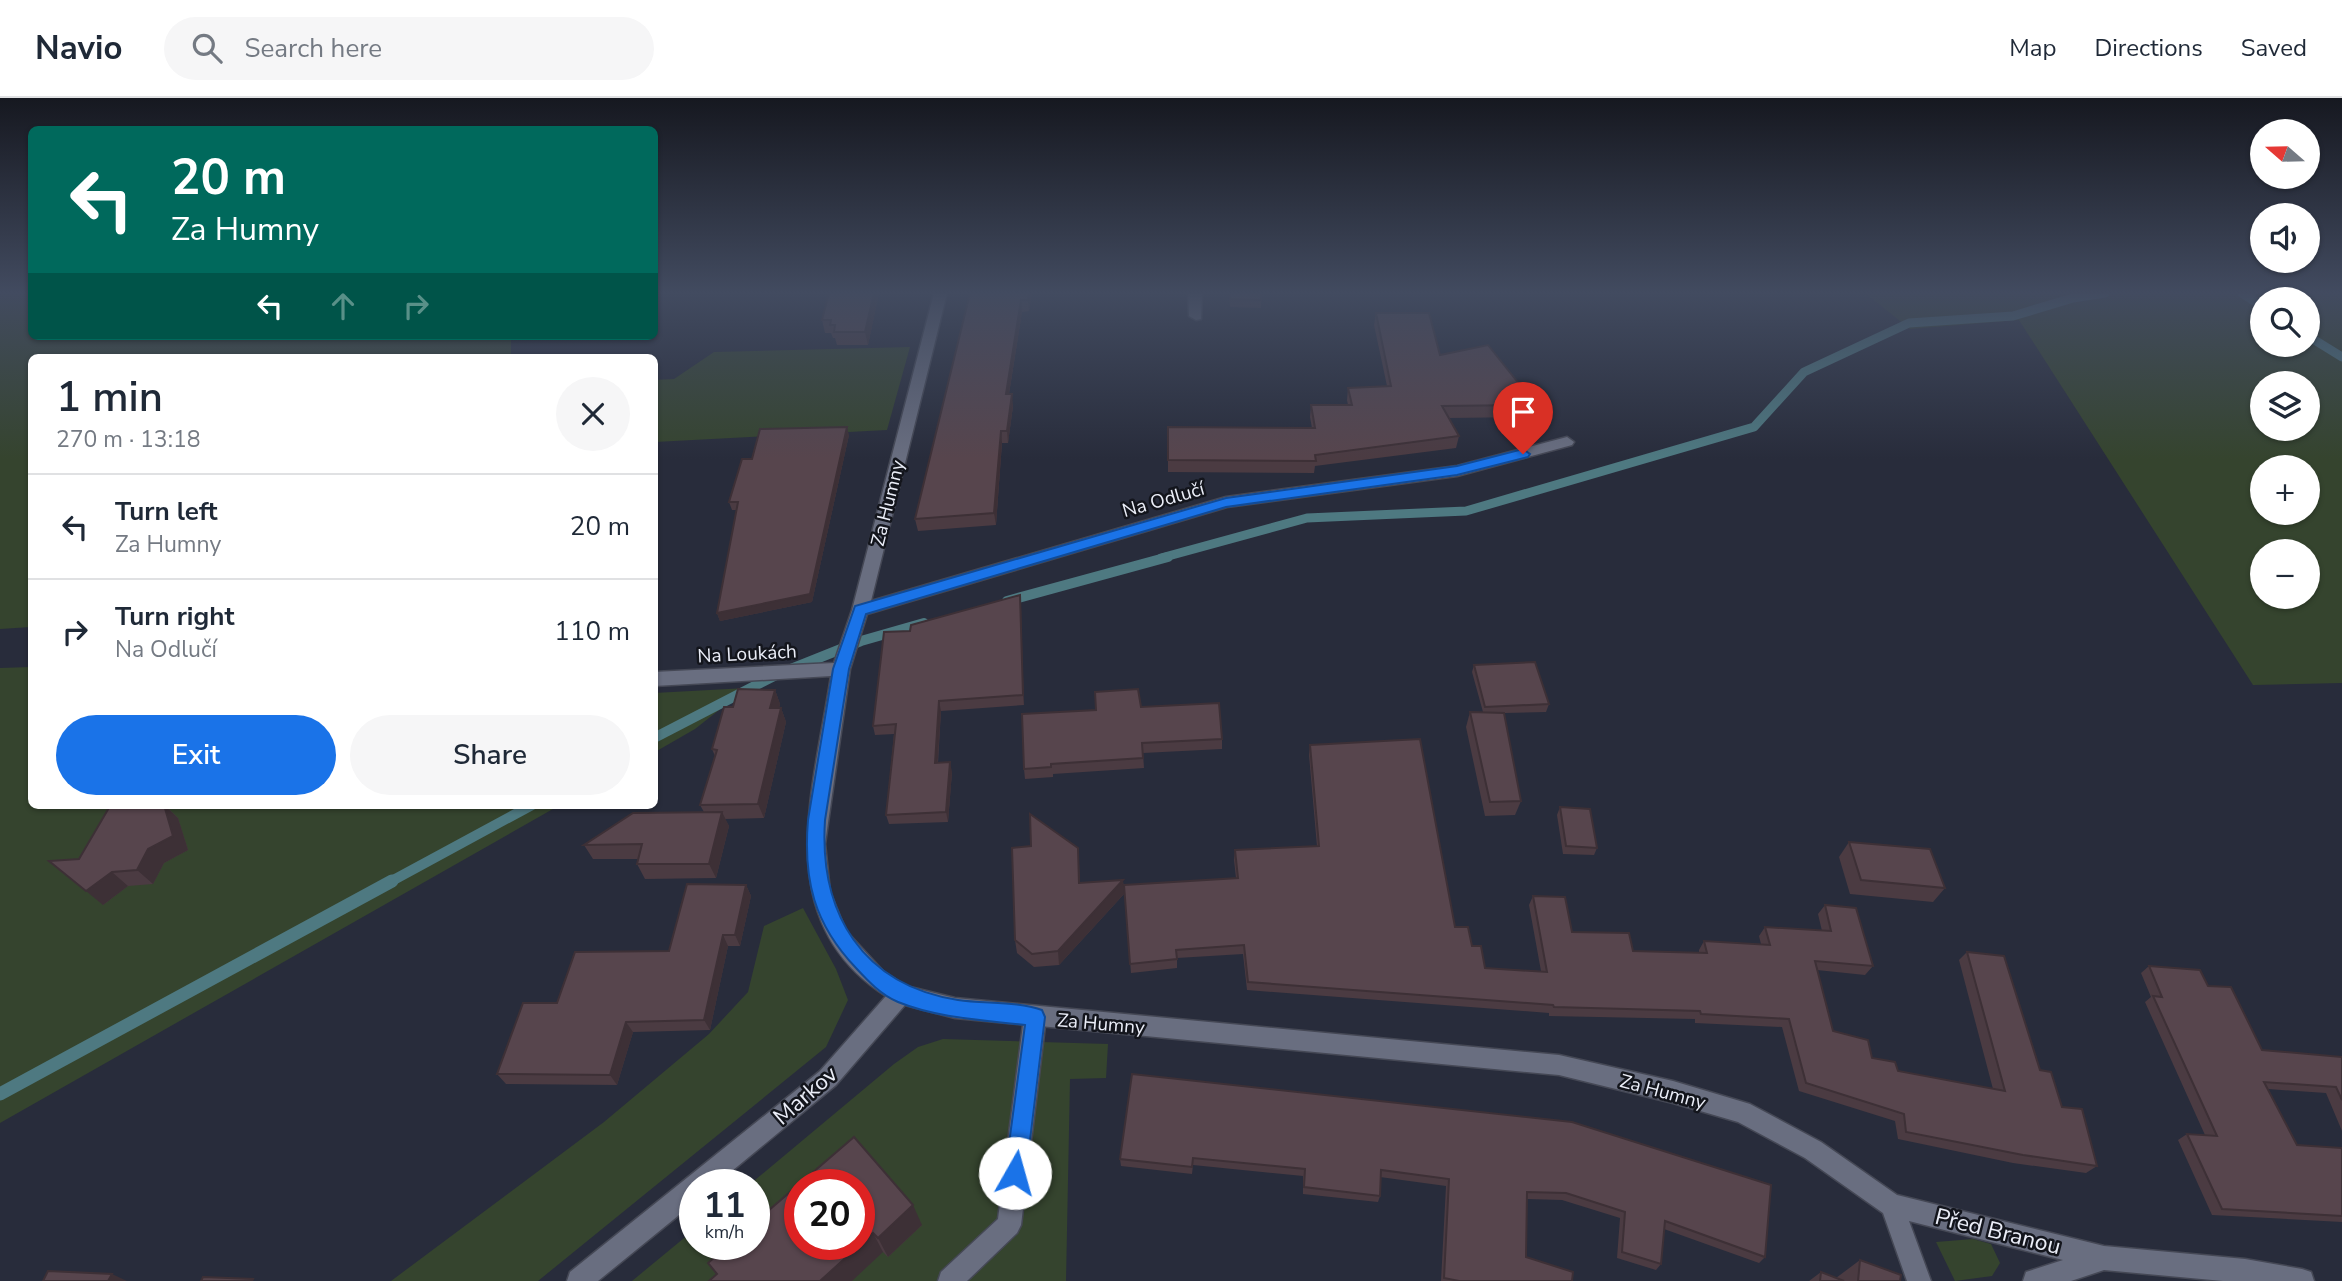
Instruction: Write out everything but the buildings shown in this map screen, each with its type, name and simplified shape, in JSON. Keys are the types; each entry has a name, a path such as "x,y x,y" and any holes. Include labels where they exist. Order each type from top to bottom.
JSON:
{"street":[{"name":"Za Humny","path":"927,348 860,610 846,653 816,820 815,844 820,892 838,937 877,979 901,994 956,1008 1559,1065 1674,1092 1742,1112 1812,1150 1892,1205"},
{"name":"Na Odlučí","path":"860,610 1226,502 1457,471 1567,442"},
{"name":"Na Loukách","path":"658,679 794,672 846,653"},
{"name":"Markov","path":"717,1169 828,1078 901,994"},
{"path":"950,1281 1009,1226 1035,1017"},
{"name":"Markov","path":"579,1281 679,1200"},
{"path":"1892,1205 1919,1281"},
{"name":"Před Branou","path":"1892,1205 2104,1258 2245,1271 2302,1281"},
{"name":"Před Branou","path":"2035,1281 2104,1258"}],"green space":[{"path":"0,348 511,348 511,354 28,354 28,627 0,629"},
{"path":"910,348 887,430 658,442 658,380 674,379 714,352"},
{"path":"2037,348 2250,348 2250,357 2320,357 2320,348 2342,348 2342,683 2253,685"},
{"path":"28,667 28,809 553,809 0,1123 0,668"},
{"path":"747,688 695,729 658,750 658,693"},
{"path":"803,908 836,969 848,1000 826,1047 538,1281 391,1281 604,1122 709,1034 748,992 764,926"},
{"path":"943,1039 1108,1044 1106,1078 1070,1079 1066,1281 632,1281 679,1242 679,1260 770,1260 768,1169 918,1047"},
{"path":"1973,1239 1991,1244 2000,1263 1992,1276 1955,1281 1936,1242"}],"waterway":[{"path":"1161,558 1307,518 1466,511 1754,427 1804,372 1855,348"},
{"path":"2328,348 2342,357"},
{"path":"1007,601 1168,557"},
{"path":"791,669 861,641 924,623"},
{"path":"658,736 776,675"},
{"path":"388,883 525,809"},
{"path":"0,1094 392,881"}],"route":[{"path":"1015,1173 1035,1017 956,1008 901,994 877,979 838,937 820,892 816,868 816,820 841,669 860,610 1226,502 1457,471 1523,454"}]}
